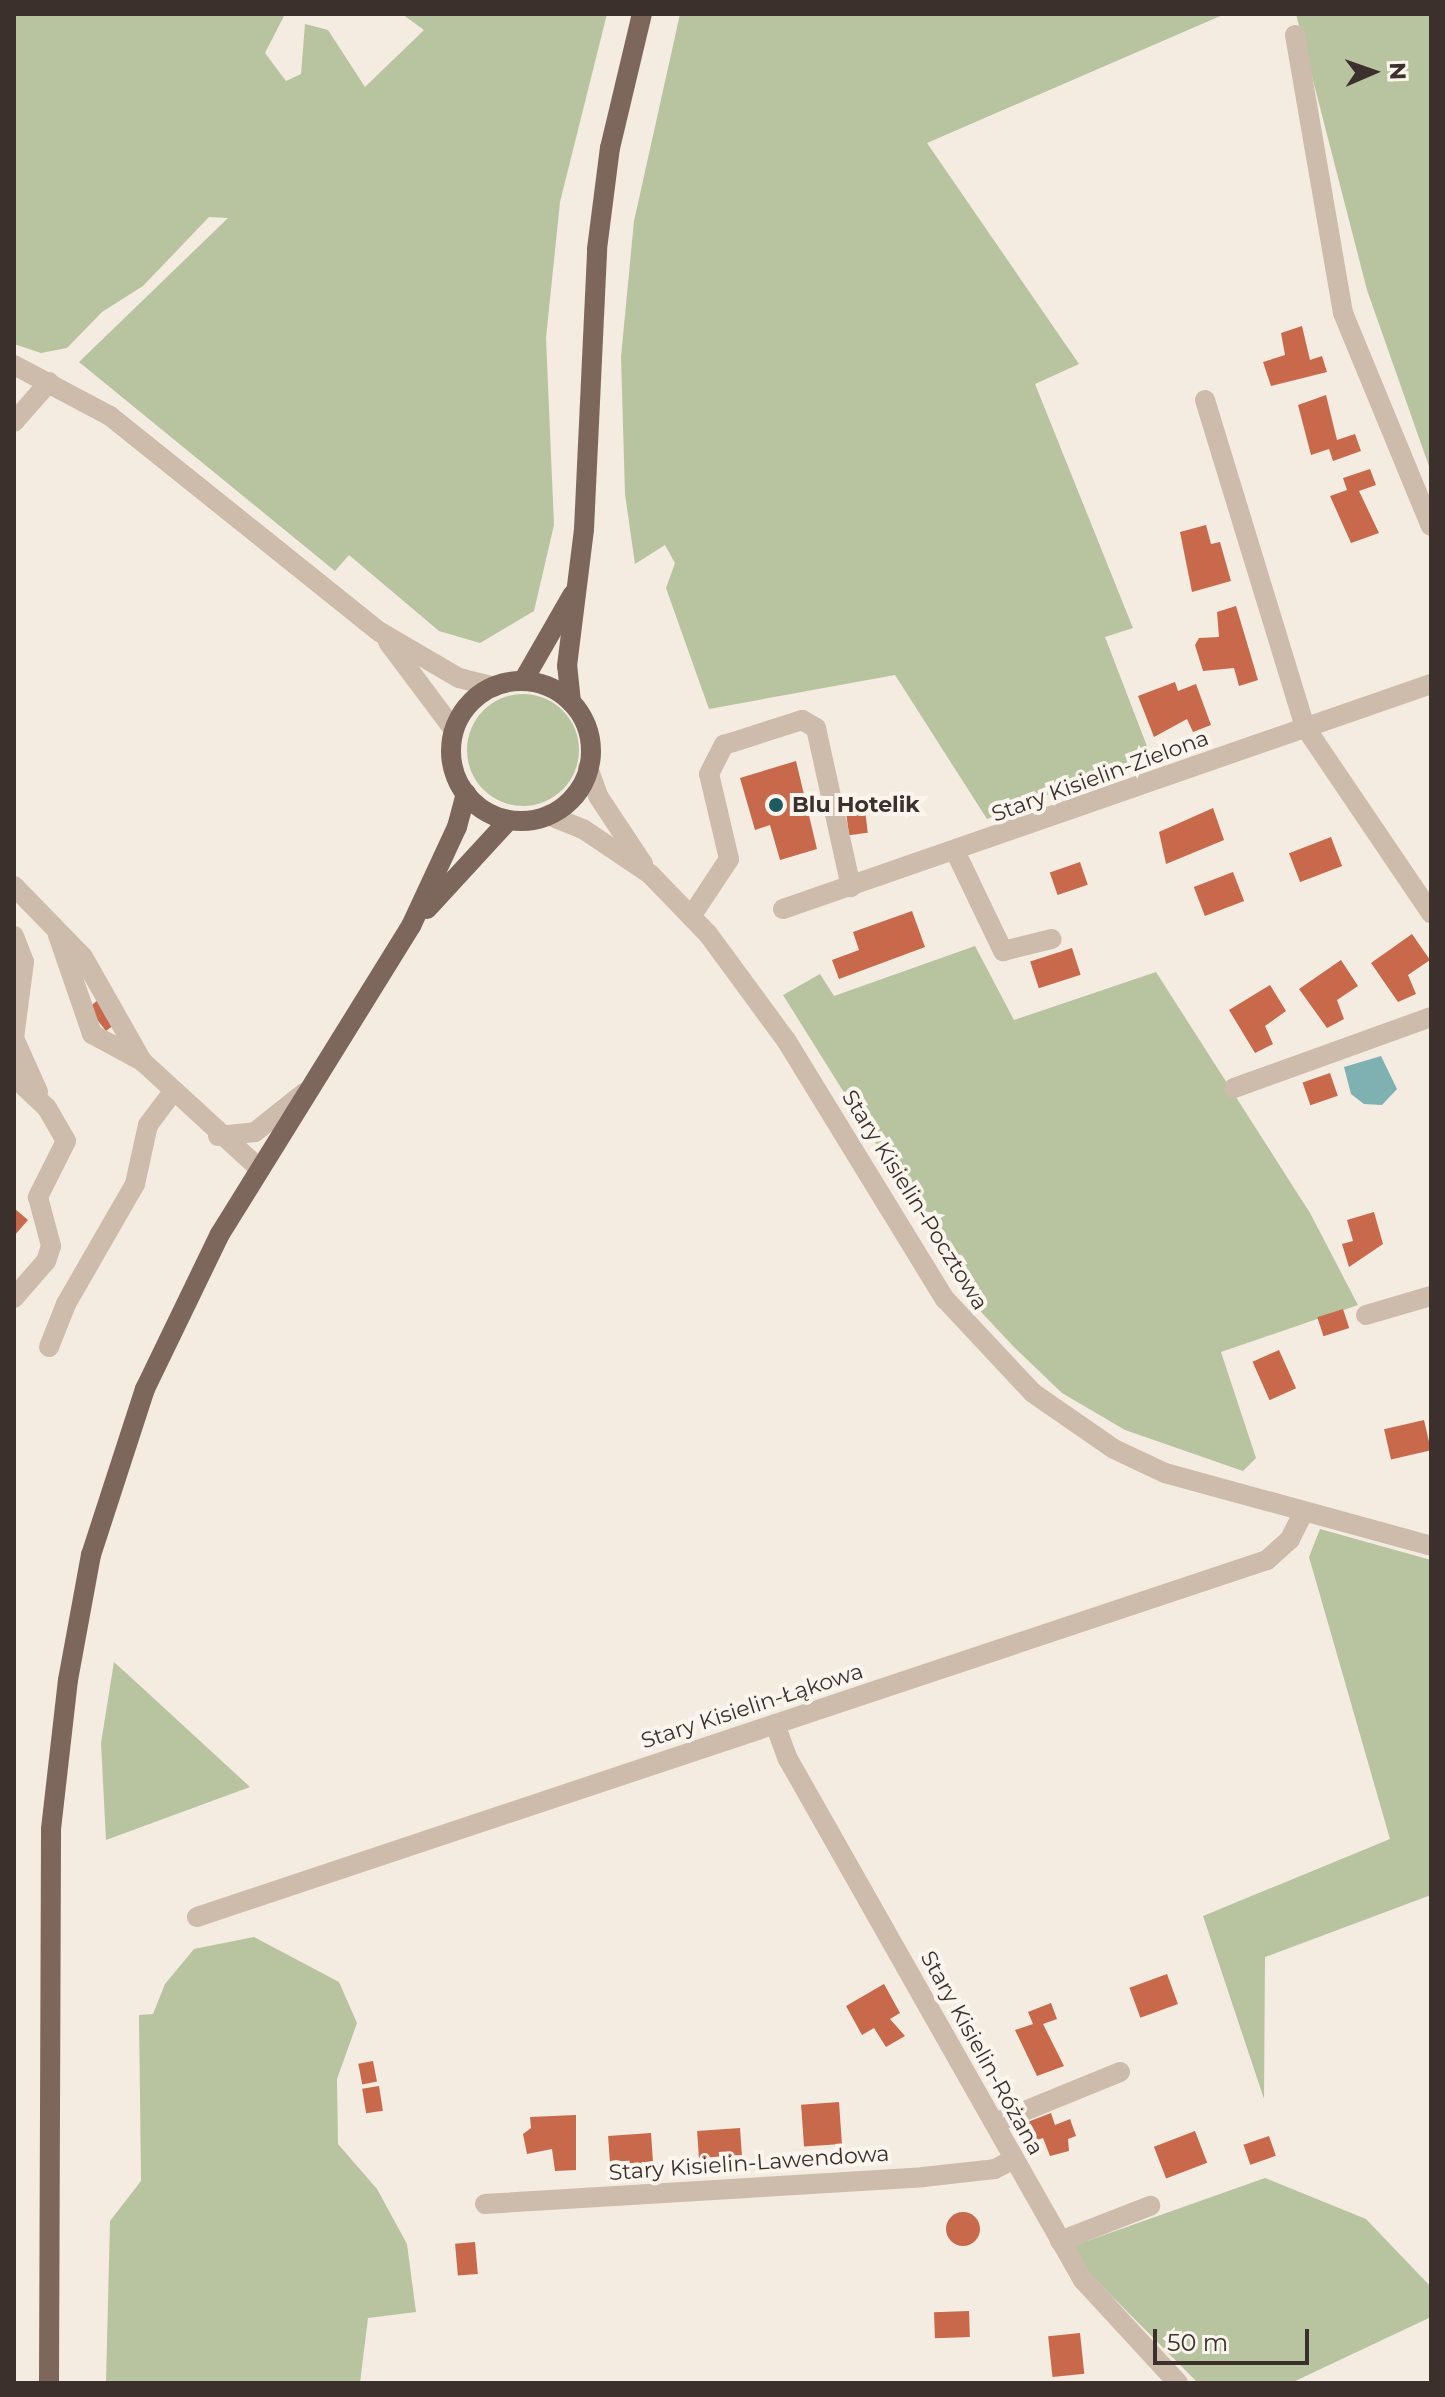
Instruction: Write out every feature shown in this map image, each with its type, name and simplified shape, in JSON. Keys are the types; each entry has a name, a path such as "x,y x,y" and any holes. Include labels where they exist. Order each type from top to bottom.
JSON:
{"main road":[{"path":"411,926 508,821 548,815 565,805 588,768 589,735 571,702 567,666 575,590 597,249 610,148 642,14"},
{"path":"523,681 575,590"},
{"path":"508,821 466,793 452,759 454,730 467,706 494,687 523,681 547,684 571,702"},
{"path":"49,2383 51,1829 79,1611 108,1495 145,1389 220,1234 411,926 457,827 466,793"}],"street":[{"path":"1295,35 1343,313 1431,526"},
{"path":"14,365 110,416 380,632 459,678 494,687"},
{"path":"14,422 49,382"},
{"path":"1205,400 1305,727 1431,913"},
{"path":"380,632 454,730"},
{"name":"Stary Kisielin-Zielona","path":"783,909 956,853 1431,684"},
{"path":"692,915 729,859 709,774 724,745 802,720 816,728 851,887"},
{"name":"Stary Kisielin-Pocztowa","path":"588,768 598,796 650,874"},
{"name":"Stary Kisielin-Pocztowa","path":"548,815 583,829 650,874 692,915 786,1040 945,1299 1001,1365 1114,1449 1165,1473 1431,1546"},
{"path":"956,853 1003,951 1052,939"},
{"path":"14,886 83,957 142,1061 171,1094 260,1169"},
{"path":"55,928 92,1034 142,1061"},
{"path":"14,936 18,972 14,1038 66,1141 38,1197 51,1246 46,1261 14,1298"},
{"path":"1234,1088 1431,1017"},
{"path":"14,1077 47,1108"},
{"path":"218,1136 255,1132 310,1088"},
{"path":"49,1347 66,1304 135,1184 148,1125 171,1094"},
{"path":"1366,1315 1431,1296"},
{"name":"Stary Kisielin-Łąkowa","path":"197,1917 1267,1560 1290,1539 1303,1513"},
{"name":"Stary Kisielin-Różana","path":"775,1724 788,1759 1060,2241 1093,2293 1178,2383"},
{"path":"995,2123 1120,2072"},
{"name":"Stary Kisielin-Lawendowa","path":"485,2204 923,2177 995,2169 1014,2159"},
{"path":"1060,2241 1150,2206"}],"green space":[{"path":"14,14 285,14 265,53 286,81 301,74 305,24 328,30 365,87 424,30 402,14 607,14 560,202 546,338 554,525 534,611 480,643 439,631 349,555 335,571 79,362 228,218 209,217 143,286 102,312 67,348 41,353 14,344"},
{"path":"680,14 1225,14 927,143 1079,364 1035,384 1133,628 1105,637 1150,754 987,819 895,675 709,709 666,588 675,563 665,545 635,564 625,494 621,357 634,221"},
{"path":"1296,14 1431,14 1431,472 1367,290"},
{"path":"523,694 544,699 562,711 574,729 579,750 574,771 562,789 544,801 523,806 502,801 484,789 472,771 467,750 472,729 484,711 502,699"},
{"path":"975,946 1014,1020 1156,972 1310,1213 1358,1305 1221,1352 1256,1458 1243,1471 1125,1430 1062,1393 1014,1347 982,1313 783,995 820,974 834,996"},
{"path":"1320,1529 1431,1560 1431,1895 1265,1957 1264,2099 1203,1916 1390,1839 1309,1557"},
{"path":"114,1662 250,1787 106,1840 101,1743"},
{"path":"254,1937 339,1982 357,2023 337,2079 338,2144 377,2189 407,2244 416,2312 368,2318 360,2383 106,2383 110,2221 141,2181 139,2015 153,2014 165,1984 194,1949"},
{"path":"1265,2178 1366,2219 1431,2287 1431,2317 1291,2383 1198,2383 1088,2272 1073,2246"}],"water":[{"path":"1381,1056 1397,1089 1382,1105 1364,1104 1351,1094 1344,1067"}],"building":[{"path":"1302,326 1310,360 1322,356 1327,372 1271,386 1263,362 1285,355 1281,333"},
{"path":"1326,395 1337,440 1355,434 1361,451 1333,461 1329,449 1311,455 1298,405"},
{"path":"1370,469 1376,485 1359,491 1379,533 1351,543 1330,496 1347,490 1343,478"},
{"path":"1206,525 1211,544 1220,542 1231,581 1192,592 1180,532"},
{"path":"1236,606 1258,680 1239,686 1234,668 1203,671 1195,645 1199,638 1219,637 1217,612"},
{"path":"1175,682 1178,691 1196,684 1211,725 1193,732 1187,719 1154,737 1138,696"},
{"name":"Blu Hotelik","path":"796,761 817,849 780,860 770,825 755,830 740,778"},
{"path":"1213,808 1224,840 1166,864 1159,832"},
{"path":"865,810 868,833 849,835 846,812"},
{"path":"1331,837 1342,866 1300,882 1289,853"},
{"path":"1080,862 1088,885 1058,895 1050,872"},
{"path":"1233,872 1244,901 1205,916 1194,887"},
{"path":"912,911 925,947 839,979 832,960 859,950 853,932"},
{"path":"1412,934 1430,960 1408,975 1416,994 1398,1002 1371,963"},
{"path":"1072,948 1081,975 1039,988 1030,962"},
{"path":"1341,960 1358,986 1337,1000 1344,1019 1327,1028 1299,989"},
{"path":"1270,985 1286,1011 1265,1026 1273,1044 1255,1053 1229,1010"},
{"path":"98,1000 118,1022 106,1031 88,1008"},
{"path":"1330,1073 1338,1096 1310,1105 1303,1082"},
{"path":"14,1208 28,1220 14,1236"},
{"path":"1374,1212 1383,1244 1349,1267 1342,1244 1353,1241 1347,1220"},
{"path":"1343,1309 1349,1328 1324,1336 1317,1317"},
{"path":"1279,1350 1296,1388 1270,1400 1253,1362"},
{"path":"1424,1420 1431,1450 1391,1459 1384,1429"},
{"path":"1167,1974 1178,2004 1140,2018 1129,1988"},
{"path":"884,1984 900,2013 890,2019 905,2036 886,2047 874,2028 862,2035 846,2006"},
{"path":"1051,2003 1057,2019 1043,2024 1064,2066 1037,2076 1015,2030 1033,2024 1028,2012"},
{"path":"373,2061 377,2082 362,2084 358,2064"},
{"path":"379,2086 383,2111 366,2113 362,2089"},
{"path":"839,2102 842,2144 804,2147 801,2105"},
{"path":"1051,2113 1055,2125 1070,2119 1076,2136 1068,2139 1069,2151 1050,2156 1043,2138 1022,2145 1015,2127"},
{"path":"576,2115 576,2170 555,2171 552,2149 527,2154 523,2134 531,2128 530,2117"},
{"path":"740,2128 742,2155 699,2158 697,2131"},
{"path":"1195,2131 1207,2163 1166,2179 1154,2147"},
{"path":"651,2133 653,2163 610,2166 608,2136"},
{"path":"1269,2136 1276,2156 1250,2165 1243,2145"},
{"path":"963,2212 975,2217 980,2229 975,2241 963,2246 951,2241 946,2229 951,2217"},
{"path":"475,2242 478,2274 458,2276 455,2244"},
{"path":"969,2311 970,2337 935,2338 934,2312"},
{"path":"1080,2333 1084,2374 1052,2377 1048,2336"}],"place":[{"name":"Blu Hotelik","path":"776,805"}]}
